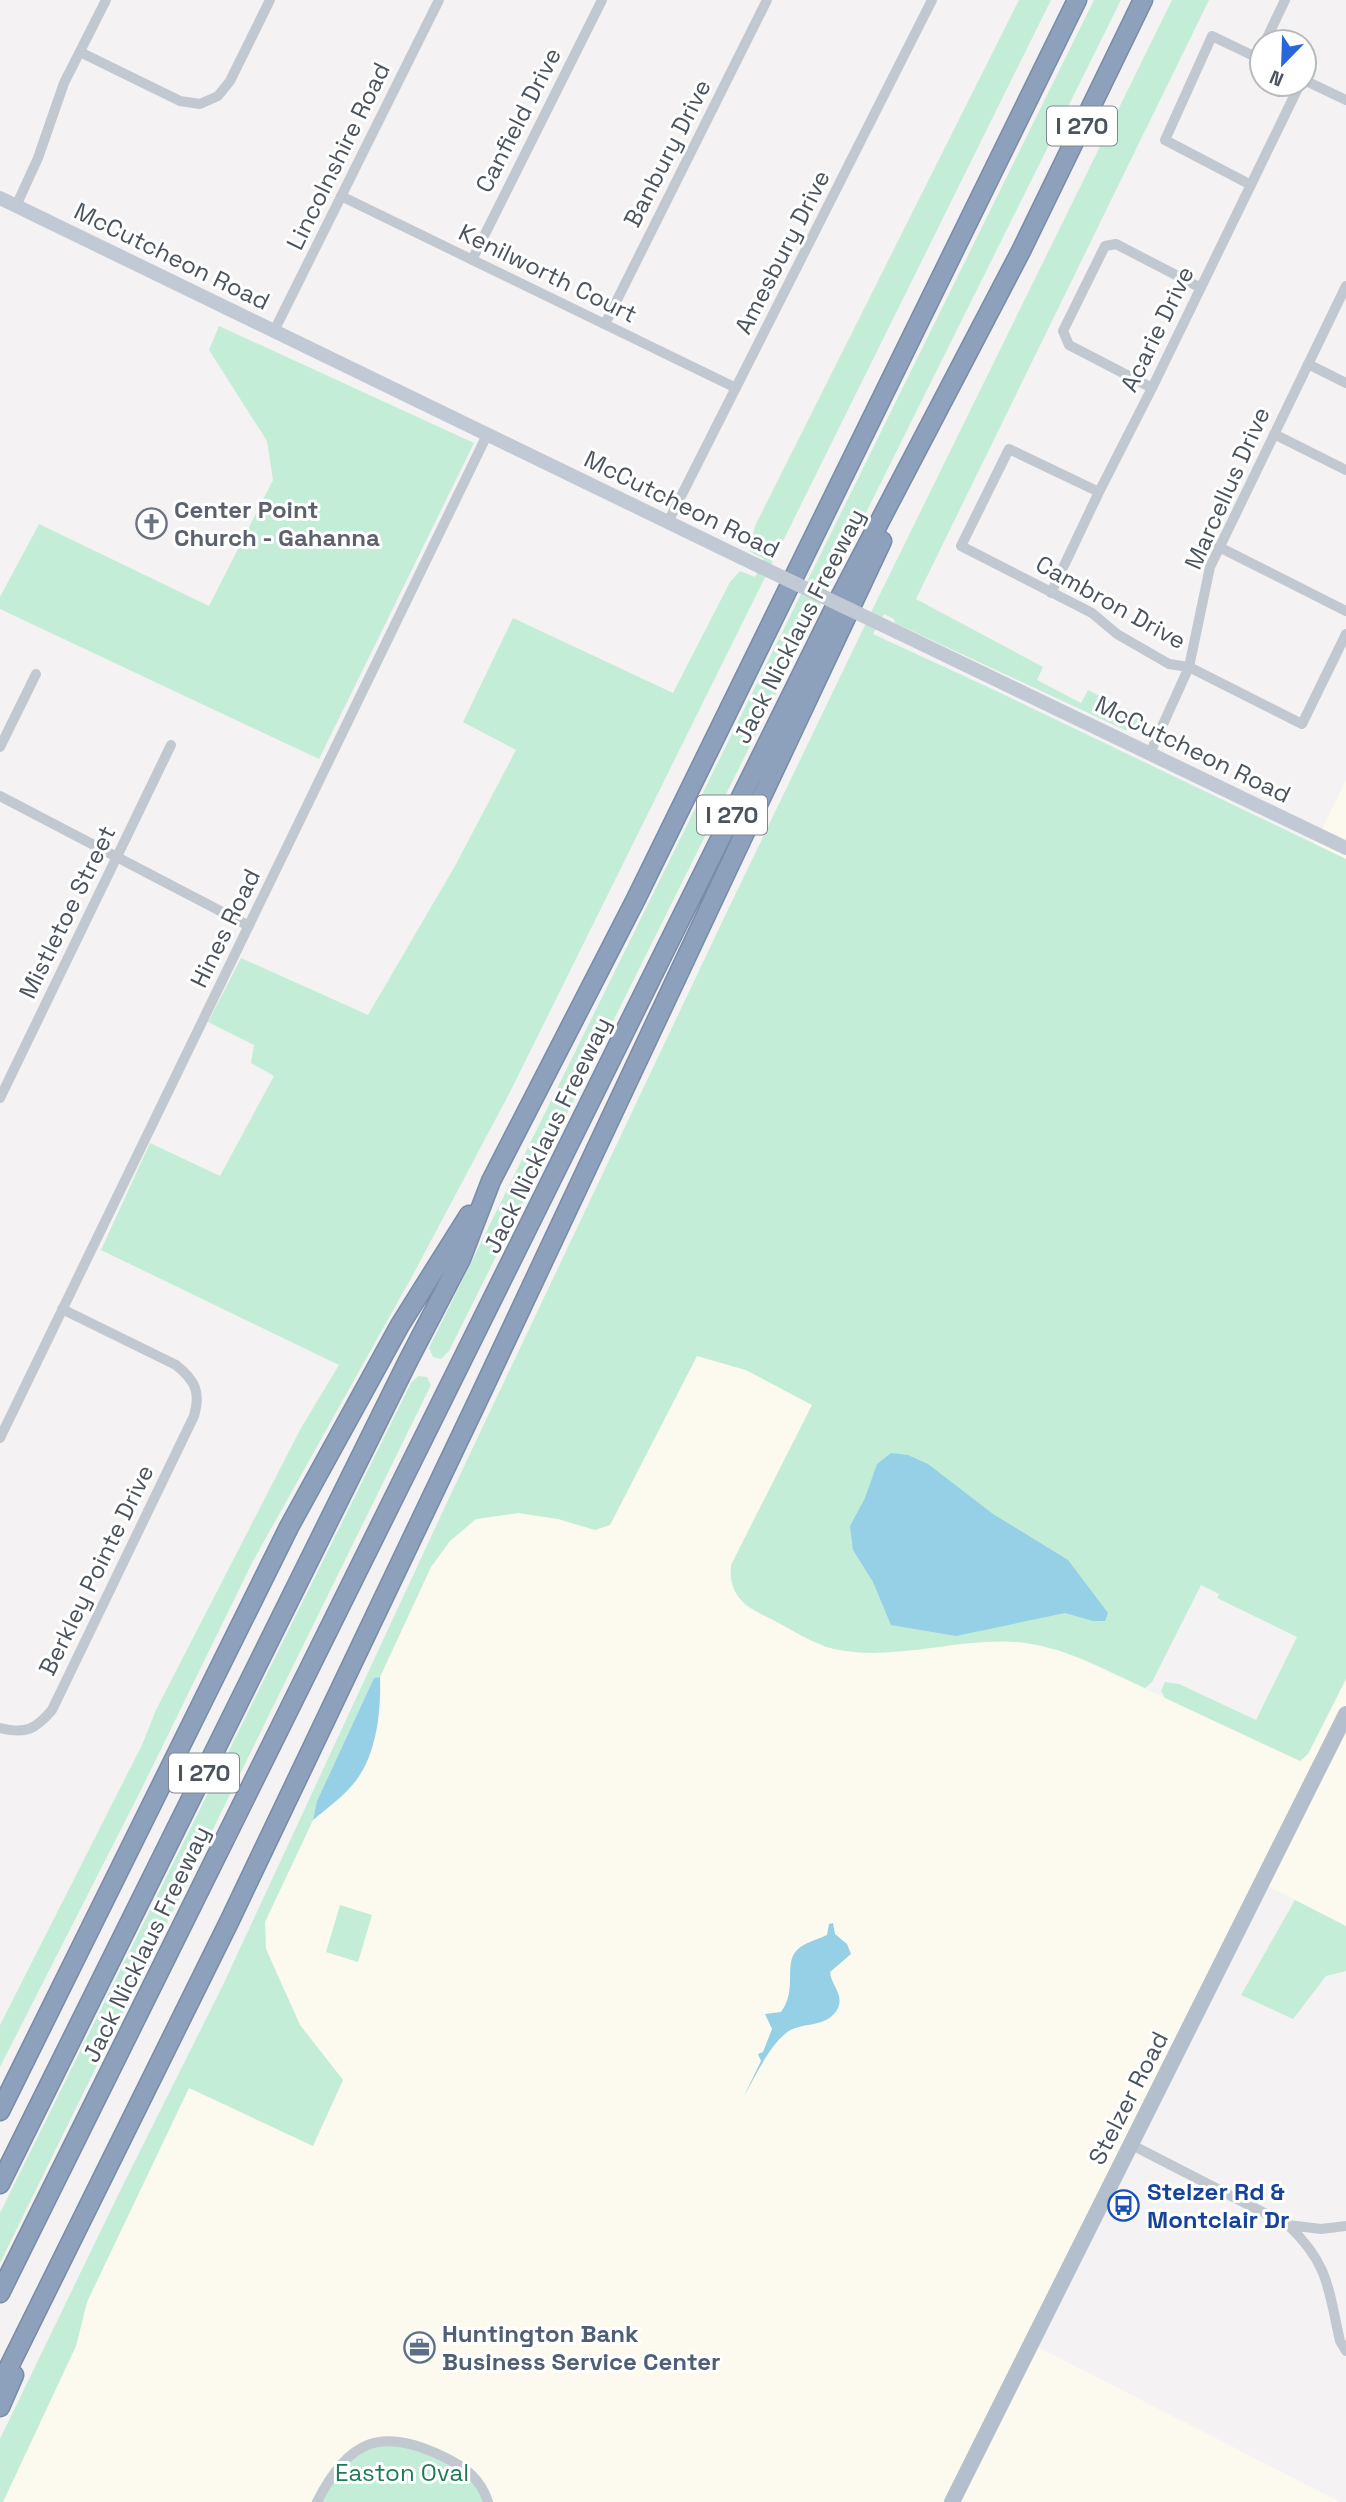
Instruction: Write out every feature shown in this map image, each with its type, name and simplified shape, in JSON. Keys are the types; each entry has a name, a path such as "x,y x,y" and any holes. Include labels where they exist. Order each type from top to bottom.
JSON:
{"highway":[{"name":"Jack Nicklaus Freeway","path":"0,2184 461,1259 491,1181 636,899 1077,0"},
{"name":"Jack Nicklaus Freeway","path":"0,2293 837,603 1021,251 1143,0"},
{"path":"0,2407 478,1401 814,682 1021,251"},
{"path":"0,2110 289,1527 400,1325 491,1181"},
{"path":"0,2385 230,1920"},
{"path":"0,2086 64,1979"}],"main road":[{"name":"McCutcheon Road","path":"0,198 1346,848"},
{"name":"Stelzer Road","path":"952,2502 1346,1714"}],"street":[{"path":"16,206 38,158 64,83 106,0"},
{"path":"80,52 180,101 200,104 218,96 230,81 270,0"},
{"name":"Lincolnshire Road","path":"274,331 439,0"},
{"name":"Canfield Drive","path":"472,260 602,0"},
{"name":"Banbury Drive","path":"606,324 767,0"},
{"name":"Amesbury Drive","path":"668,522 932,0"},
{"path":"1272,28 1285,0"},
{"path":"1248,54 1212,36 1165,140 1251,185"},
{"path":"1318,87 1346,100"},
{"name":"Acarie Drive","path":"1051,593 1098,492 1152,388 1293,98"},
{"name":"Kenilworth Court","path":"341,196 736,388"},
{"path":"1152,388 1069,345 1063,331 1105,246 1116,244 1201,288"},
{"name":"Marcellus Drive","path":"1150,753 1189,667 1210,567 1346,286"},
{"path":"1308,364 1346,383"},
{"path":"1274,434 1346,470"},
{"name":"Hines Road","path":"0,1438 487,435"},
{"name":"Cambron Drive","path":"1098,492 1009,449 961,545 1092,613 1117,634 1170,664 1189,667 1302,724 1346,634"},
{"path":"1219,547 1346,611"},
{"path":"0,747 36,674"},
{"name":"Mistletoe Street","path":"0,1098 171,745"},
{"path":"0,796 249,926"},
{"name":"Berkley Pointe Drive","path":"0,1728 20,1732 39,1725 52,1710 198,1404 197,1392 190,1376 176,1365 62,1309"},
{"path":"1130,2144 1287,2225 1307,2243 1324,2271 1340,2341 1346,2351"},
{"path":"1287,2225 1321,2229 1346,2226"},
{"path":"317,2502 339,2464 369,2445 396,2441 422,2446 460,2464 479,2483 488,2502"}],"shaded area":[{"path":"1346,780 1346,859 1314,845"},
{"path":"697,1356 746,1370 812,1405 731,1565 730,1581 745,1606 830,1648 1014,1641 1063,1651 1300,1760 1308,1754 1346,1679 1346,1926 1262,1883 1030,2343 1340,2502 3,2502 76,2346 87,2302 189,2087 313,2145 343,2080 300,2025 266,1949 265,1922 313,1820 338,1799 366,1763 378,1727 381,1706 380,1677 431,1567 450,1541 476,1519 519,1513 558,1519 595,1530 610,1525"}],"green space":[{"path":"1019,0 1051,0 510,1092 415,1271 253,1561 142,1788 0,2067 0,2025 142,1745 156,1710 301,1428 339,1365 101,1250 150,1143 220,1176 274,1076 251,1063 254,1045 208,1022 241,958 368,1015 455,866 516,750 463,722 513,618 673,693 730,582 740,571 755,577 764,559 749,551 755,526"},
{"path":"1094,0 1121,0 449,1351 441,1359 433,1357 429,1348"},
{"path":"1172,0 1209,0 916,599 1043,667 1037,680 1081,703 1088,690 1145,720 1138,730 1125,730 895,623 894,619 884,614 873,634 1346,859 1346,1679 1308,1754 1300,1761 1165,1698 1161,1691 1165,1682 1179,1684 1256,1720 1297,1637 1217,1598 1219,1594 1201,1585 1152,1682 1145,1688 1082,1659 1032,1644 970,1643 879,1653 834,1649 810,1640 753,1610 740,1600 733,1586 731,1565 812,1405 746,1370 697,1356 610,1525 595,1530 558,1519 519,1513 476,1519 450,1541 431,1567 380,1677 374,1678 317,1801 313,1820 265,1922 266,1949 300,2025 343,2080 313,2146 189,2088 87,2302 76,2346 3,2502 0,2502 0,2439 223,1985 449,1498 724,918"},
{"path":"219,326 474,443 319,759 0,609 0,597 39,524 209,606 273,480 267,441 209,350"},
{"path":"418,1376 427,1377 431,1385 0,2263 0,2213 411,1383"},
{"path":"1295,1900 1346,1926 1346,1971 1326,1976 1293,2019 1241,1995"},
{"path":"340,1905 372,1915 358,1962 326,1952"},
{"name":"Easton Oval","path":"387,2441 460,2464 488,2502 317,2502 354,2453"}],"water":[{"path":"891,1453 908,1455 928,1464 993,1514 1068,1560 1108,1613 1105,1621 1093,1621 1065,1613 956,1636 891,1625 873,1582 853,1550 850,1526 865,1498 877,1464"},
{"path":"380,1677 376,1732 368,1760 350,1788 313,1820 317,1801 374,1678"},
{"path":"833,1923 835,1934 847,1944 851,1954 830,1972 839,1998 838,2008 828,2019 792,2029 779,2039 744,2096 761,2061 758,2054 763,2052 772,2029 765,2014 781,2012 786,2004 793,1956 804,1945 827,1935 829,1924"}],"place":[{"name":"Center Point Church - Gahanna","path":"151,523"},
{"name":"Stelzer Rd & Montclair Dr","path":"1124,2205"},
{"name":"Huntington Bank Business Service Center","path":"419,2347"}]}
